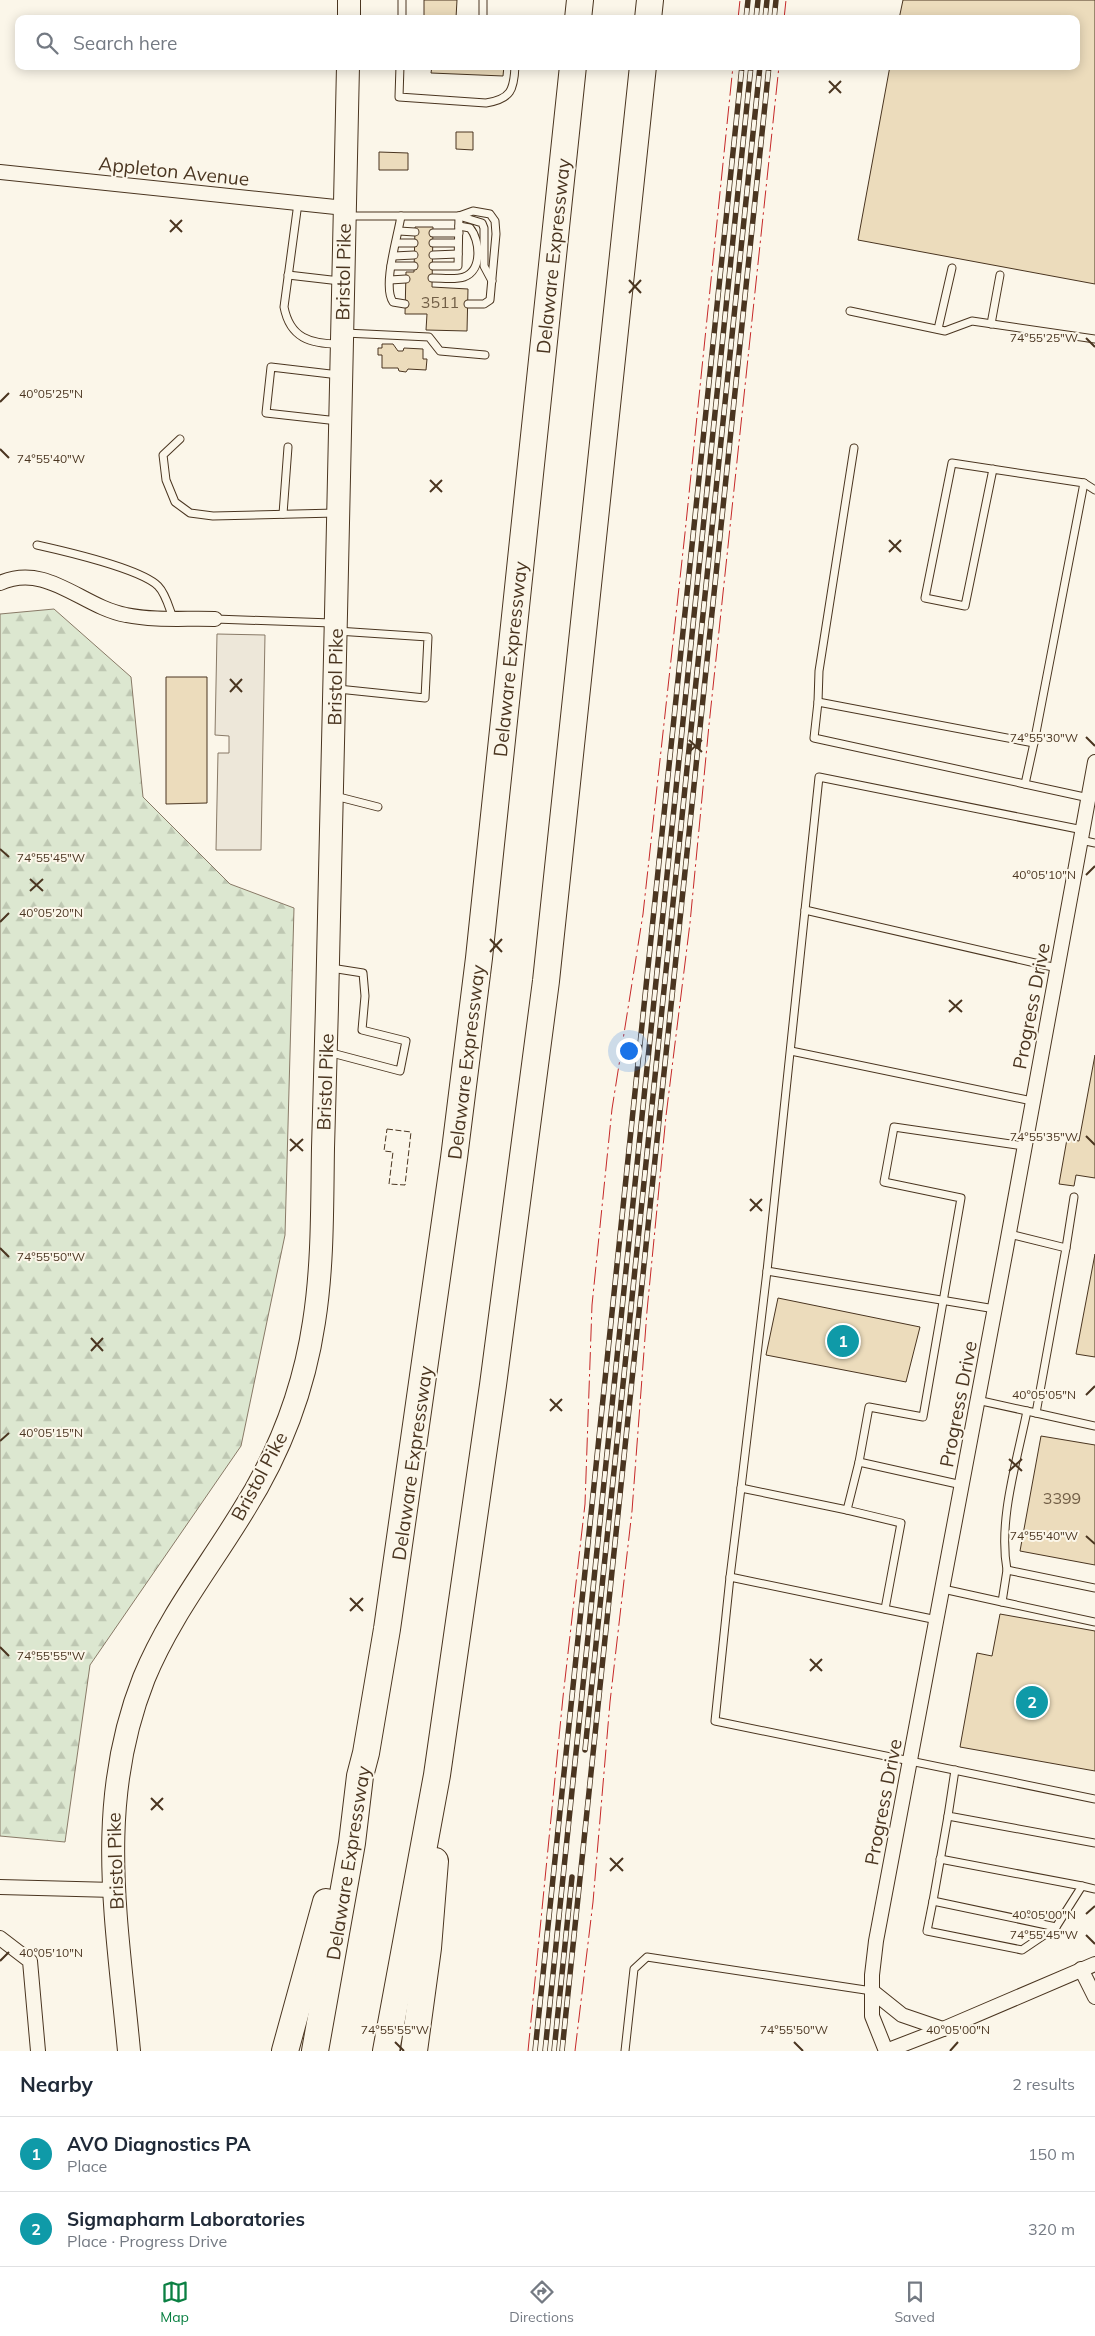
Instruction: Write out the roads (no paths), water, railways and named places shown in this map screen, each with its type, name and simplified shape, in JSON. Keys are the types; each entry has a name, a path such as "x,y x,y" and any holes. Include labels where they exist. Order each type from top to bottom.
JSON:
{"highway":[{"path":"578,15 580,0"},
{"path":"648,15 650,0"},
{"name":"Delaware Expressway","path":"315,2051 352,1843 360,1776 366,1753 389,1620 454,1158 478,958 573,70"},
{"path":"386,2051 436,1775 494,1375 546,981 643,70"},
{"path":"414,2051 434,1890 436,1775"},
{"path":"285,2051 360,1776"}],"main road":[{"path":"349,0 349,15"},
{"name":"Bristol Pike","path":"129,2051 112,1861 113,1807 122,1754 135,1703 169,1626 200,1574 243,1511 267,1468 287,1424 308,1352 316,1311 319,1275 326,1052 348,70"}],"street":[{"name":"Appleton Avenue","path":"0,172 298,203 345,212"},
{"path":"0,583 15,578 39,578 113,612 141,617 215,619"},
{"name":"Progress Drive","path":"886,2051 872,2016 876,1941 1057,968 1086,838 1089,798 1095,762"},
{"path":"0,1887 114,1890"},
{"path":"0,1938 30,1961 38,2051"},
{"path":"886,2051 943,2030 1095,1964"},
{"path":"1081,1969 1095,1997"},
{"path":"872,1991 902,2016 943,2030"}],"lane":[{"path":"402,0 402,15"},
{"path":"483,0 483,15"},
{"path":"400,70 400,97 486,103 500,101 507,96 514,82 515,70"},
{"path":"298,203 284,308 287,322 295,333 306,339 324,344 342,338 430,337 440,350 485,355"},
{"path":"459,216 473,211 482,211 490,214 495,221 496,234 491,296 487,304 468,304"},
{"path":"345,212 401,216 459,216 482,222 484,228 484,266 492,282"},
{"path":"401,216 391,266 390,298 394,302 405,304"},
{"path":"433,266 458,266 459,216"},
{"path":"432,278 463,277 471,272 475,267 478,245 476,235 470,228 433,233"},
{"path":"399,231 415,232"},
{"path":"397,243 414,243"},
{"path":"433,243 458,243"},
{"path":"433,255 458,254"},
{"path":"394,256 414,255"},
{"path":"391,266 414,266"},
{"path":"938,329 952,268"},
{"path":"288,275 343,282"},
{"path":"990,324 1000,275"},
{"path":"390,280 406,279"},
{"path":"850,311 945,331 972,322 1095,340"},
{"path":"341,375 271,368 266,413 341,421"},
{"path":"180,439 163,455 166,480 175,502 190,513 212,516 339,513"},
{"path":"283,514 288,447"},
{"path":"854,448 819,671 814,738 1089,798"},
{"path":"994,469 965,606 925,598 952,463 994,469 1084,483 1095,490"},
{"path":"1025,784 1084,483"},
{"path":"38,545 90,558 151,579 160,588 173,618"},
{"path":"215,619 336,627 428,637 425,698 335,689"},
{"path":"818,702 1034,743"},
{"path":"1086,838 819,777 768,1271 730,1577 715,1721 1095,1799"},
{"path":"332,795 378,807"},
{"path":"805,910 1057,968"},
{"path":"326,1052 400,1071 406,1041 362,1030 365,996 363,973 328,967"},
{"path":"790,1051 1032,1101"},
{"path":"847,1510 859,1462 869,1407 923,1418 961,1198 884,1182 894,1127 1024,1146"},
{"path":"1036,1413 1074,1198"},
{"path":"1009,1234 1066,1248"},
{"path":"768,1271 995,1309"},
{"path":"977,1400 1095,1426"},
{"path":"1002,1602 1007,1570 1003,1550 1006,1518 1027,1411"},
{"path":"859,1462 962,1486"},
{"path":"741,1488 901,1523 885,1609"},
{"path":"1007,1570 1095,1588"},
{"path":"730,1577 937,1620"},
{"path":"943,1589 1095,1622"},
{"path":"955,1770 927,1931 1022,1950 1056,1926 1082,1886"},
{"path":"948,1816 1095,1843"},
{"path":"940,1859 1095,1889"},
{"path":"933,1901 1056,1926"},
{"path":"625,2051 634,1969 647,1957 872,1991"}],"railway":[{"path":"746,15 748,0"},
{"path":"756,15 758,0"},
{"path":"765,15 767,0"},
{"path":"774,15 776,0"},
{"path":"535,2051 742,70"},
{"path":"545,2051 751,70"},
{"path":"585,1750 760,70"},
{"path":"562,2051 769,70"},
{"path":"554,2051 572,1877"}],"place":[{"name":"AVO Diagnostics PA","path":"843,1341"},
{"name":"Sigmapharm Laboratories","path":"1032,1702"}]}
